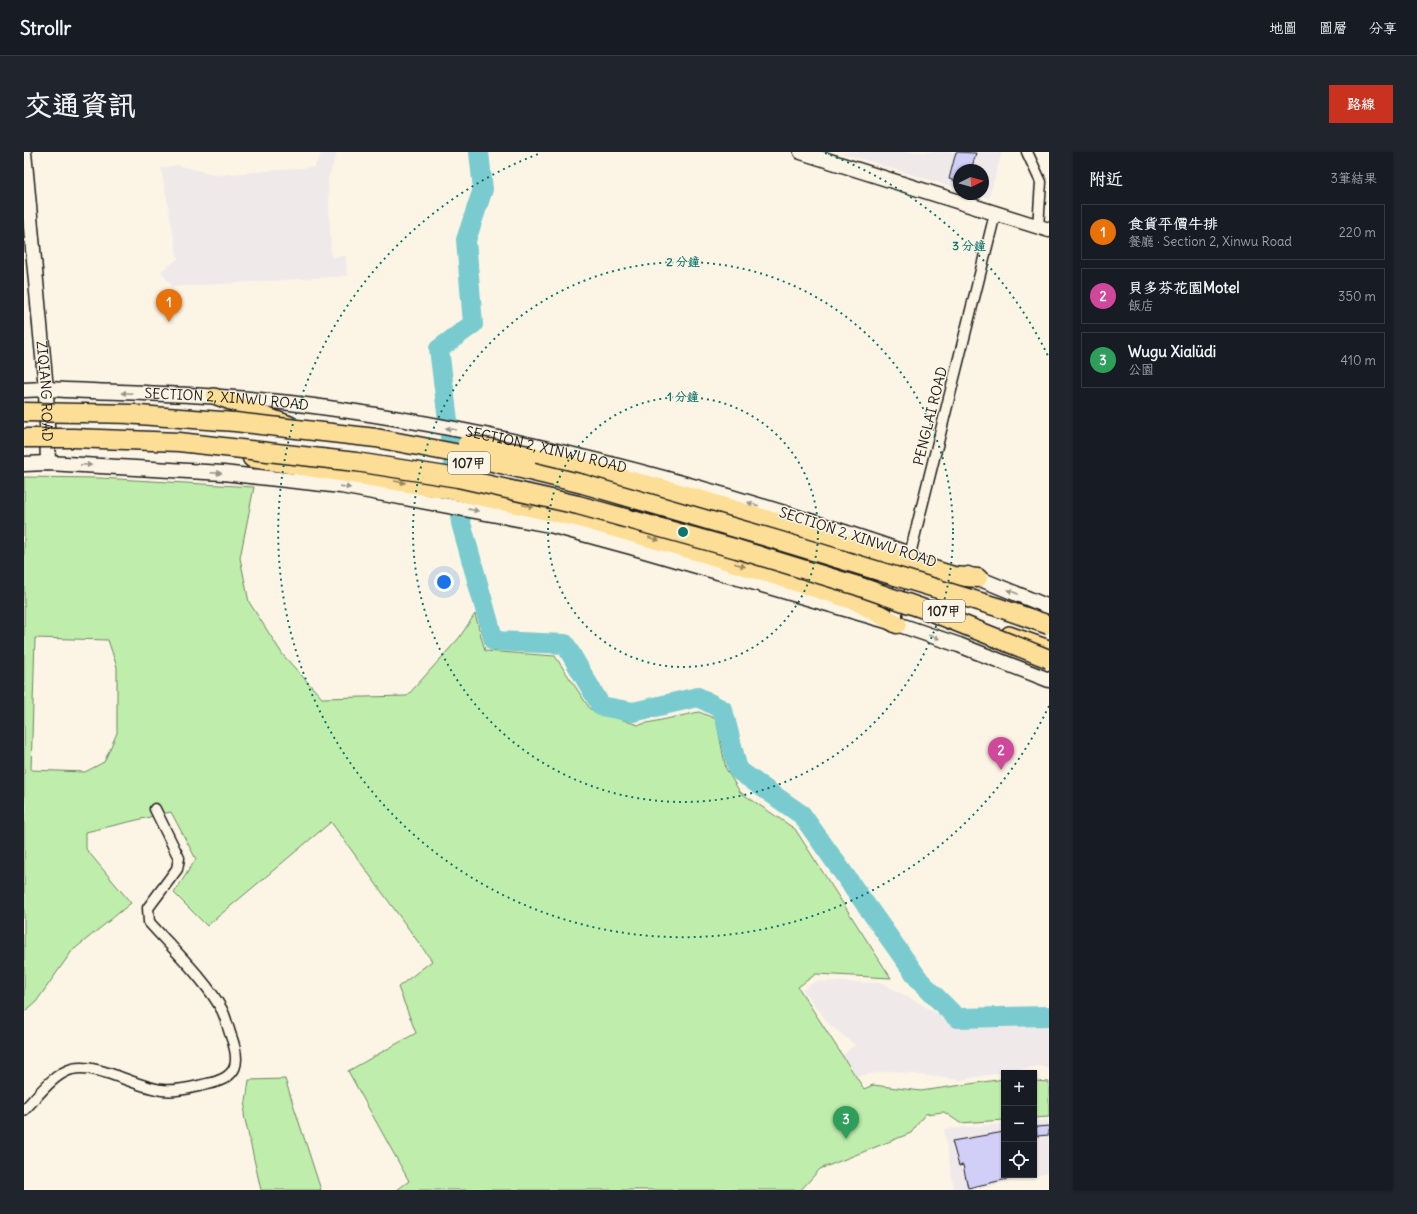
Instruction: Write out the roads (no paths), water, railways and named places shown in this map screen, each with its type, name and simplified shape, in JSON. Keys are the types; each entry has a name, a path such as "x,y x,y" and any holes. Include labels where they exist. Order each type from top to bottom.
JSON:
{"highway":[{"path":"24,412 125,414 236,413 321,419 376,427 529,456 676,492 909,558 954,576 978,578"},
{"path":"125,414 235,422 376,438 460,454 583,484 777,540 997,607 1049,625"},
{"path":"24,438 179,442 356,462 458,478 578,505 737,549 858,586 924,609 1049,658"},
{"path":"127,440 229,453 477,495 580,518 703,553 856,601 897,624"}],"main road":[{"name":"ZIQIANG ROAD","path":"24,152 46,389 48,463"},
{"path":"801,152 995,214 1044,228"},
{"name":"SECTION 2, XINWU ROAD","path":"24,390 46,389 214,396 289,403 361,413 482,435 617,466 749,502 909,558"},
{"path":"214,396 338,441"},
{"name":"SECTION 2, XINWU ROAD","path":"24,419 47,426 234,441 336,453 460,473 642,517 899,588"},
{"name":"SECTION 2, XINWU ROAD","path":"24,433 47,426 181,423 227,427 428,454 582,488 899,588 994,621 1049,634"},
{"name":"107甲","path":"24,464 48,463 230,474 341,486 550,525 631,546 897,624 959,645 1049,680"},
{"path":"978,578 1049,607"},
{"name":"SECTION 2, XINWU ROAD","path":"994,621 1049,648"}],"street":[{"path":"1027,152 1042,182 1044,228"},
{"name":"PENGLAI ROAD","path":"897,624 899,588 909,558 995,214"},
{"path":"24,1110 60,1073 73,1069 90,1069 163,1090 189,1088 217,1082 230,1075 237,1064 237,1051 222,1011 210,991 149,922 148,908 177,869 179,858 155,809"}],"waterway":[{"path":"479,152 483,189 466,240 473,324 439,349 461,523 494,641 565,644 601,706 633,712 698,697 723,710 738,770 802,815 920,981 957,1018 1049,1016"}],"place":[{"name":"食貨平價牛排","path":"169,322"},
{"name":"貝多芬花園Motel","path":"1001,770"},
{"name":"Wugu Xialüdi","path":"846,1139"}]}
